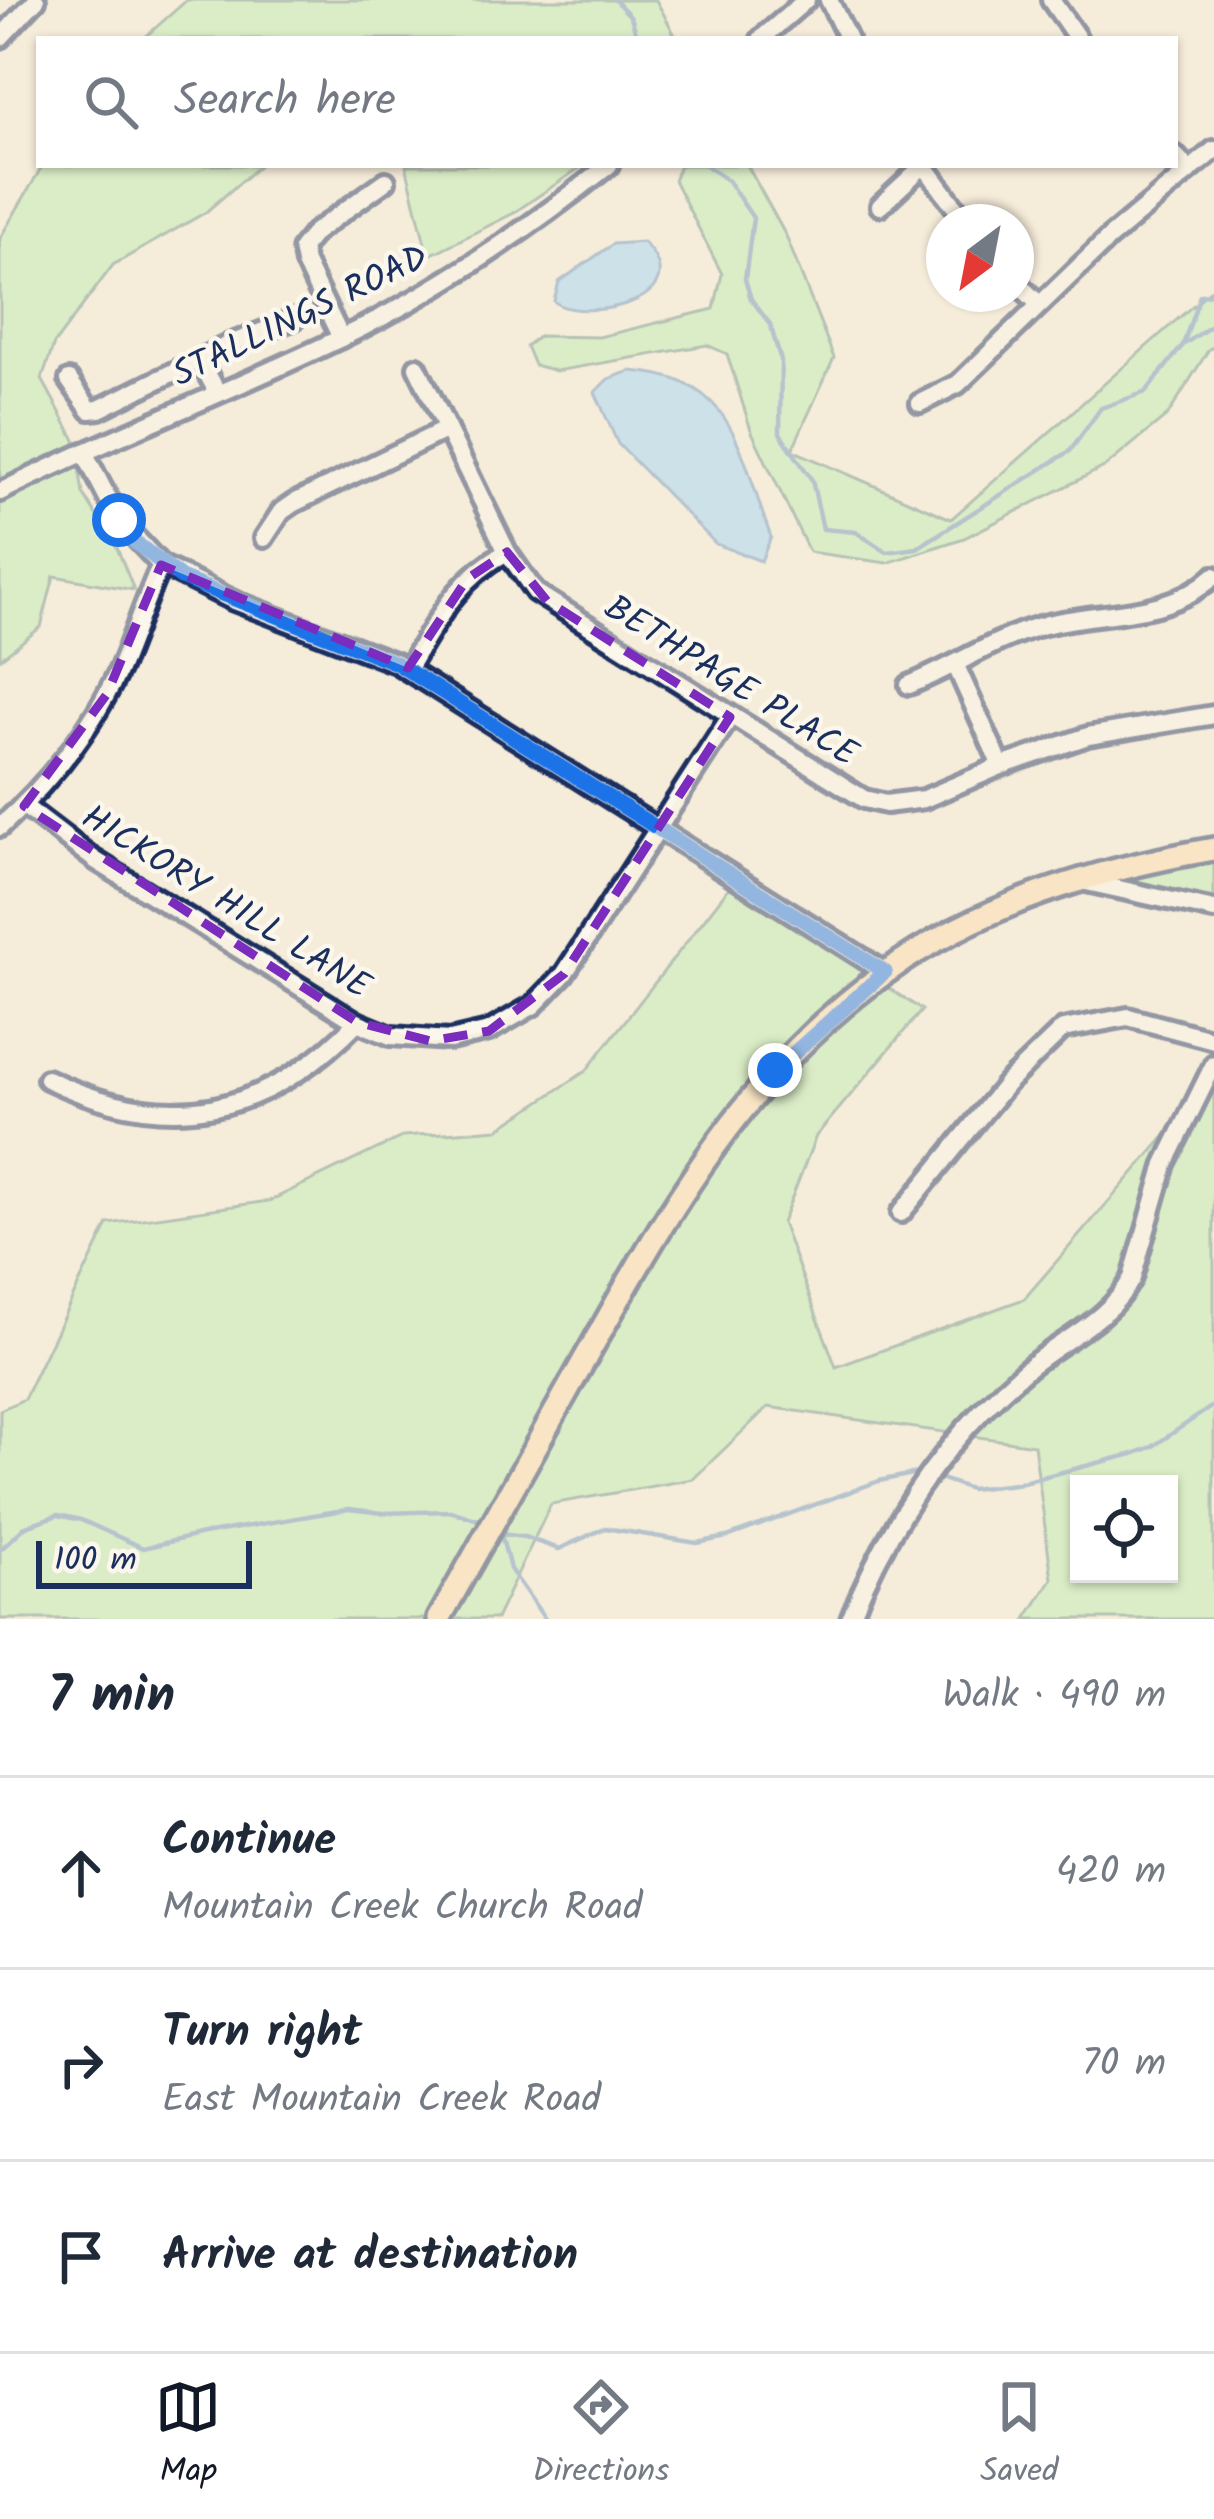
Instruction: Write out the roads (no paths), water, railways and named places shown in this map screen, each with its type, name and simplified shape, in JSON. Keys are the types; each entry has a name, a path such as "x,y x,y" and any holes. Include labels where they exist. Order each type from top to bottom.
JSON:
{"main road":[{"path":"439,1619 691,1175 775,1070 885,972 982,918 1075,880 1214,849"}],"street":[{"path":"0,38 36,0"},
{"path":"764,36 806,0"},
{"path":"830,0 847,36"},
{"path":"1051,0 1076,36"},
{"path":"920,403 958,384 1039,304 1214,151"},
{"path":"1178,158 1189,170"},
{"name":"STALLINGS ROAD","path":"0,492 341,338 485,256 605,168"},
{"path":"880,206 921,168"},
{"path":"926,168 953,204"},
{"path":"341,338 302,248 316,232 386,181"},
{"path":"1034,299 1039,304"},
{"path":"69,380 90,410 99,410 296,319"},
{"path":"200,360 217,392"},
{"name":"BETHPAGE PLACE","path":"417,367 523,578 547,601 842,789 886,804 924,800 1000,766 1088,736 1214,716"},
{"path":"264,538 280,512 294,503 447,429"},
{"path":"84,452 119,520 161,565 232,600 371,651 407,670 885,972"},
{"path":"407,670 459,588 476,570 507,552"},
{"path":"0,827 70,751 106,694 161,565"},
{"path":"909,685 1039,626 1159,607 1214,576"},
{"path":"956,666 1000,766"},
{"name":"HICKORY HILL LANE","path":"24,806 95,860 357,1022 392,1036 450,1040 489,1031 524,1012 564,974 730,717"},
{"path":"1075,880 1214,910"},
{"path":"901,1213 1007,1083 1064,1029 1128,1017 1214,1040"},
{"path":"47,1078 104,1102 140,1110 214,1108 249,1100 290,1078 325,1055 357,1022"},
{"path":"850,1619 921,1484 956,1437 1024,1370 1106,1313 1124,1293 1165,1164 1214,1064"}],"water":[{"path":"643,242 658,263 658,280 647,294 629,303 585,310 554,301 559,282 613,244"},
{"path":"630,371 665,376 693,388 729,425 771,537 761,561 716,544 618,444 595,392 608,379"}],"waterway":[{"path":"615,0 631,17 637,36"},
{"path":"709,168 728,181 753,218 745,279 751,299 770,324 781,361 780,433 812,480 823,529 856,532 887,552 917,548 1070,451 1101,408 1146,392 1183,345 1214,324"},
{"path":"1183,345 1200,295 1214,294"},
{"path":"939,1478 970,1489 1015,1484 1133,1454 1152,1447 1214,1405"},
{"path":"545,1619 510,1569 501,1534 559,1549 605,1528 697,1543 727,1537 879,1481 922,1472"},
{"path":"0,1550 26,1526 58,1515 81,1520 143,1548 349,1509 450,1511 482,1521"}]}
